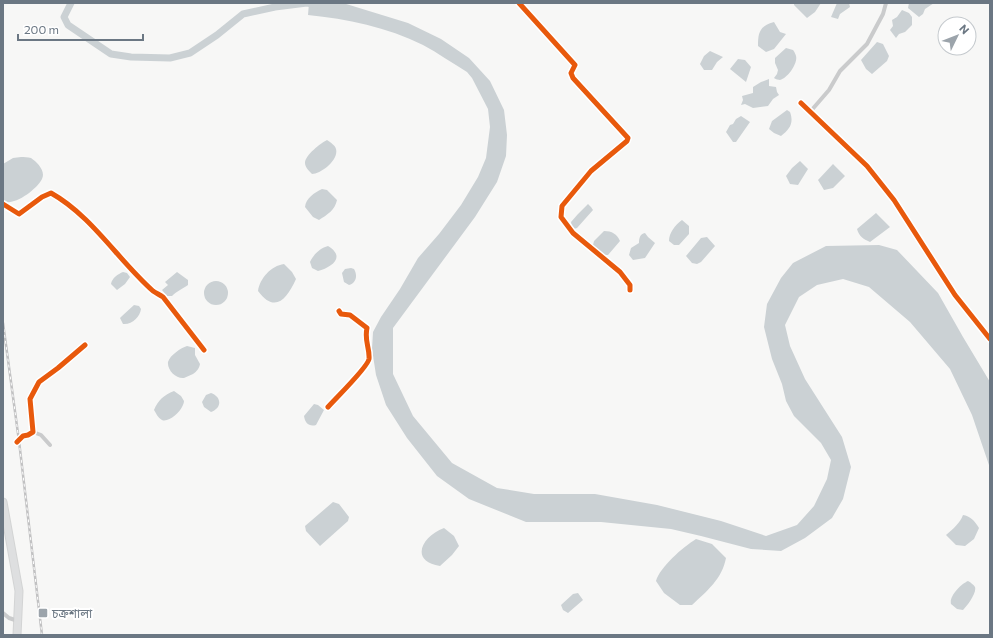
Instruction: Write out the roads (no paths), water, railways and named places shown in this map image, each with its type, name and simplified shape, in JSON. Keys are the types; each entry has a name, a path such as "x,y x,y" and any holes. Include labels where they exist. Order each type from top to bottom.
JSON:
{"highway":[{"path":"3,502 19,591 17,635"}],"street":[{"path":"519,3 575,65 571,73 573,78 628,138 627,141 591,171 562,206 561,217 573,233 620,272 630,285 630,290"},
{"path":"810,112 829,90 840,71 867,44 883,14 886,3"},
{"path":"801,103 867,166 894,200 955,295 990,339"},
{"path":"3,204 18,214 42,197 51,193 66,202 103,237 137,276 154,292 163,297 204,350"},
{"path":"328,407 368,362 369,358 366,341 367,328 350,315 341,314 339,310"},
{"path":"33,432 30,399 37,389 39,382 85,345"},
{"path":"17,442 23,436 33,432"},
{"path":"33,432 41,435 50,444"},
{"path":"3,613 9,618 18,621"}],"waterway":[{"path":"71,3 64,17 68,25 111,54 131,57 170,58 190,53 217,35 243,14 275,7 307,3 318,5"}],"railway":[{"path":"3,323 19,441 42,635"}],"place":[{"name":"চক্রশালা","path":"43,613"}]}
